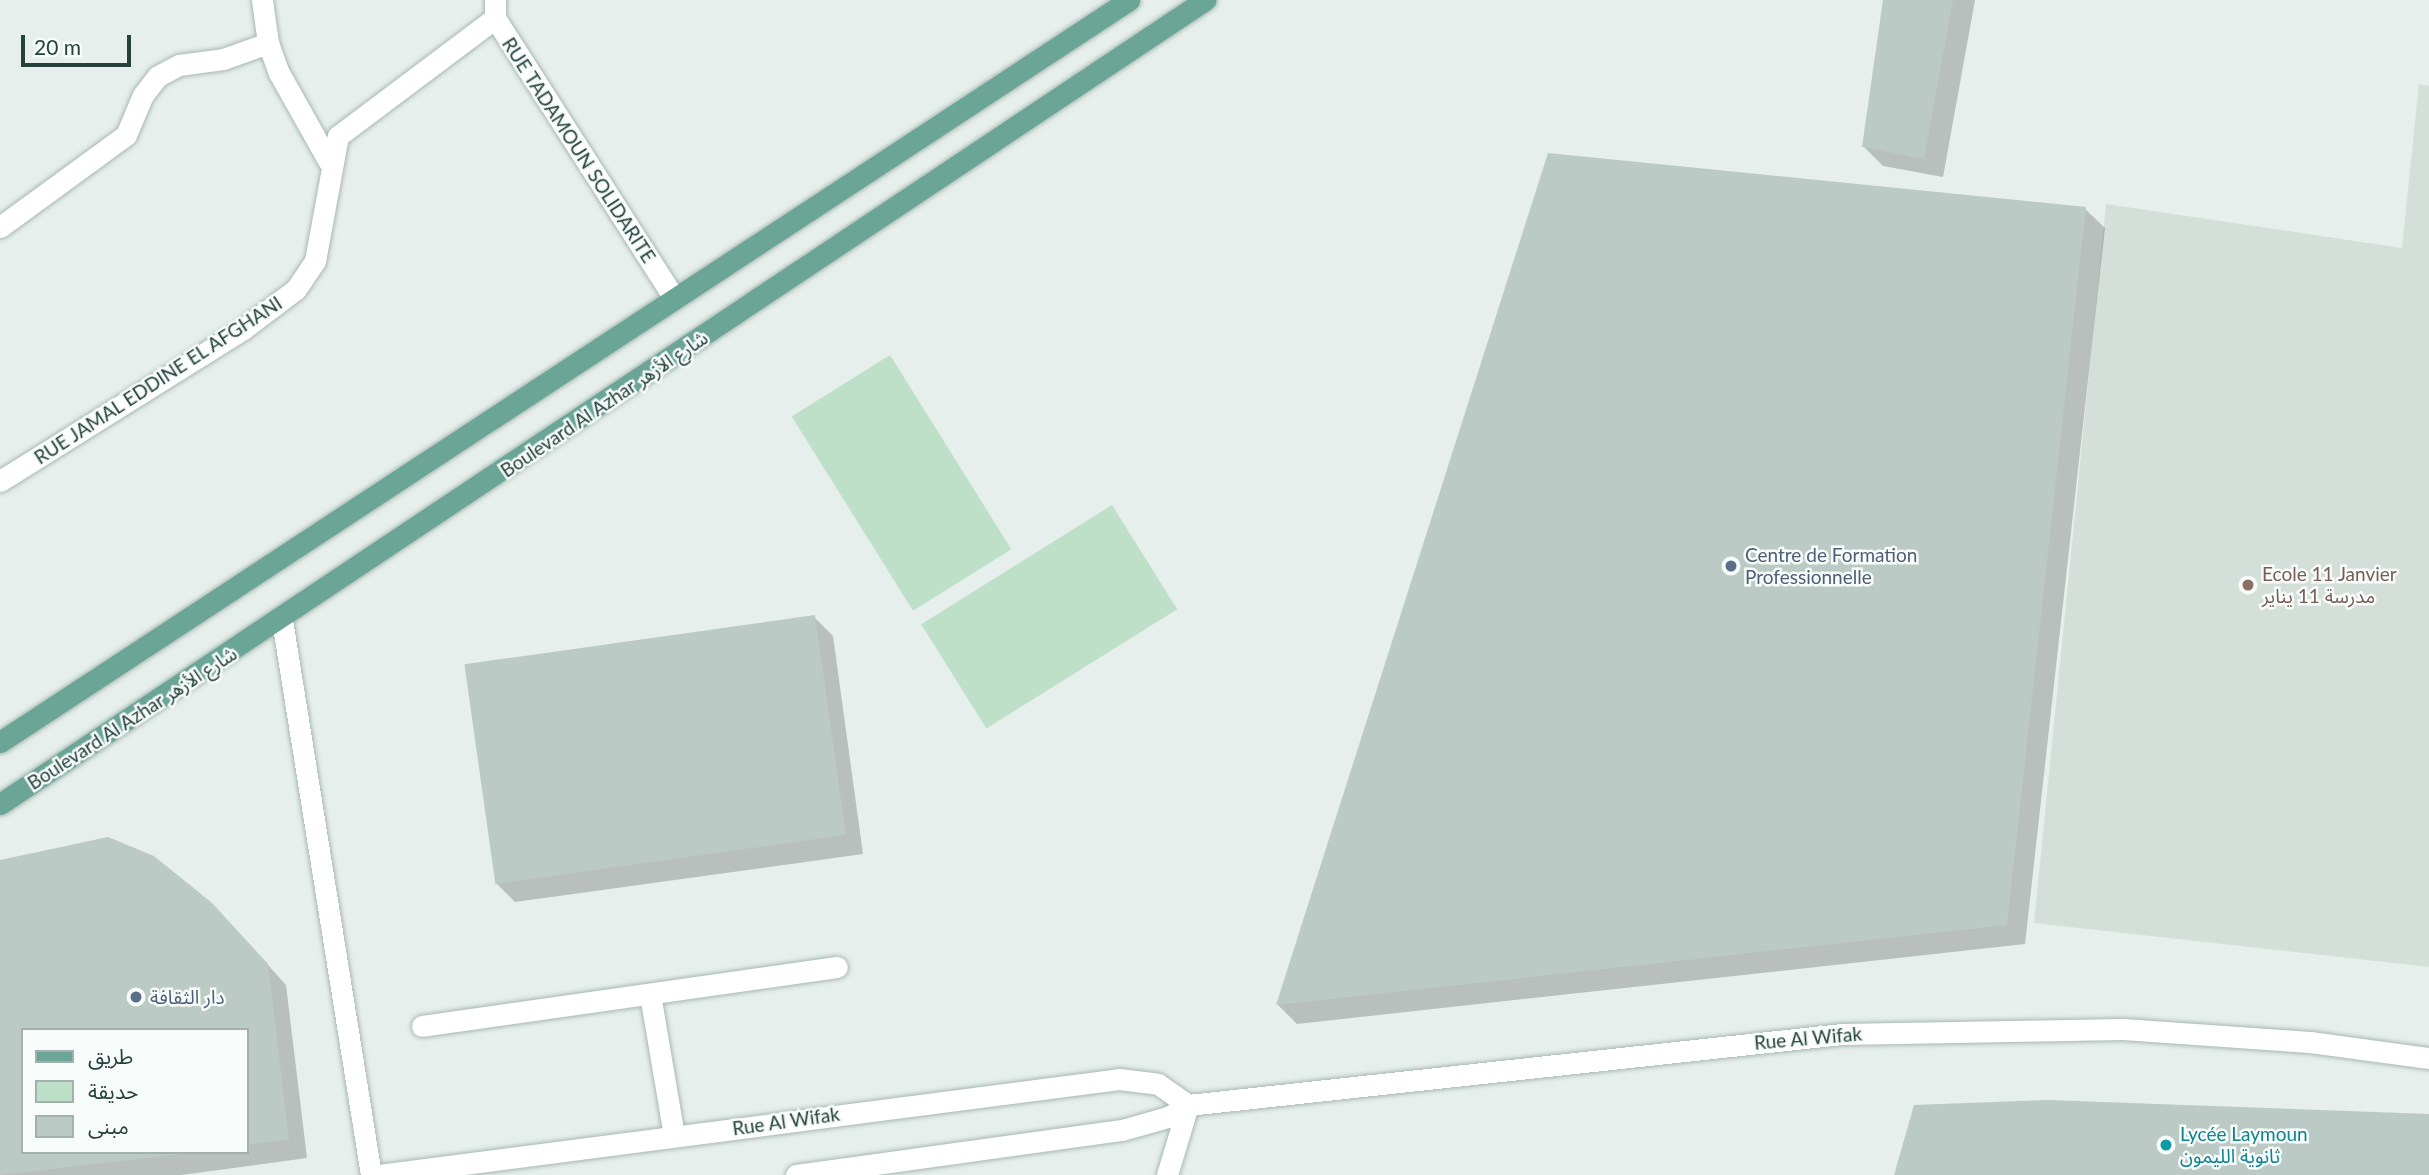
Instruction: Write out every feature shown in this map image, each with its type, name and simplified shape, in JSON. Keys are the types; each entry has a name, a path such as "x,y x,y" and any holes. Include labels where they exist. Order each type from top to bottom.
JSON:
{"main road":[{"path":"0,742 673,296 1129,0"},
{"name":"Boulevard Al Azhar شارع الأزهر","path":"0,804 282,620 1205,0"}],"street":[{"path":"262,0 268,43 279,73 330,162"},
{"name":"RUE TADAMOUN SOLIDARITE","path":"495,9 673,296"},
{"name":"RUE JAMAL EDDINE EL AFGHANI","path":"0,481 243,329 296,289 315,261 330,162 338,136 495,9"},
{"path":"0,227 126,135 144,95 158,76 179,65 223,59 268,43"},
{"path":"282,620 371,1175"},
{"path":"422,1026 837,967"},
{"path":"650,994 674,1136"},
{"name":"Rue Al Wifak","path":"796,1175 1122,1130 1168,1117 1188,1105 1842,1034 1936,1029 2217,1034 2429,1058"},
{"name":"Rue Al Wifak","path":"379,1175 1119,1079 1158,1084 1188,1105"},
{"path":"1167,1175 1188,1105"}],"shaded area":[{"name":"Ecole 11 Janvier مدرسة 11 يناير","path":"2419,84 2429,86 2429,967 2034,923 2106,204 2402,248"}],"green space":[{"path":"890,355 1011,549 913,611 792,416"},
{"path":"1112,505 1177,609 986,729 921,624"}],"building":[{"path":"1883,0 1953,0 1924,159 1862,147"},
{"name":"Centre de Formation Professionnelle","path":"1548,153 2086,207 2007,925 1276,1005"},
{"path":"815,615 846,835 495,884 464,664"},
{"name":"دار الثقافة","path":"108,837 154,856 212,903 268,964 289,1139 248,1145 248,1028 21,1028 21,1154 180,1154 0,1175 0,860"},
{"name":"Lycée Laymoun ثانوية الليمون","path":"2048,1100 2429,1114 2429,1175 1894,1175 1914,1105"}],"place":[{"name":"Centre de Formation Professionnelle","path":"1731,566"},
{"name":"Ecole 11 Janvier مدرسة 11 يناير","path":"2248,585"},
{"name":"دار الثقافة","path":"136,997"},
{"name":"Lycée Laymoun ثانوية الليمون","path":"2166,1145"}]}
